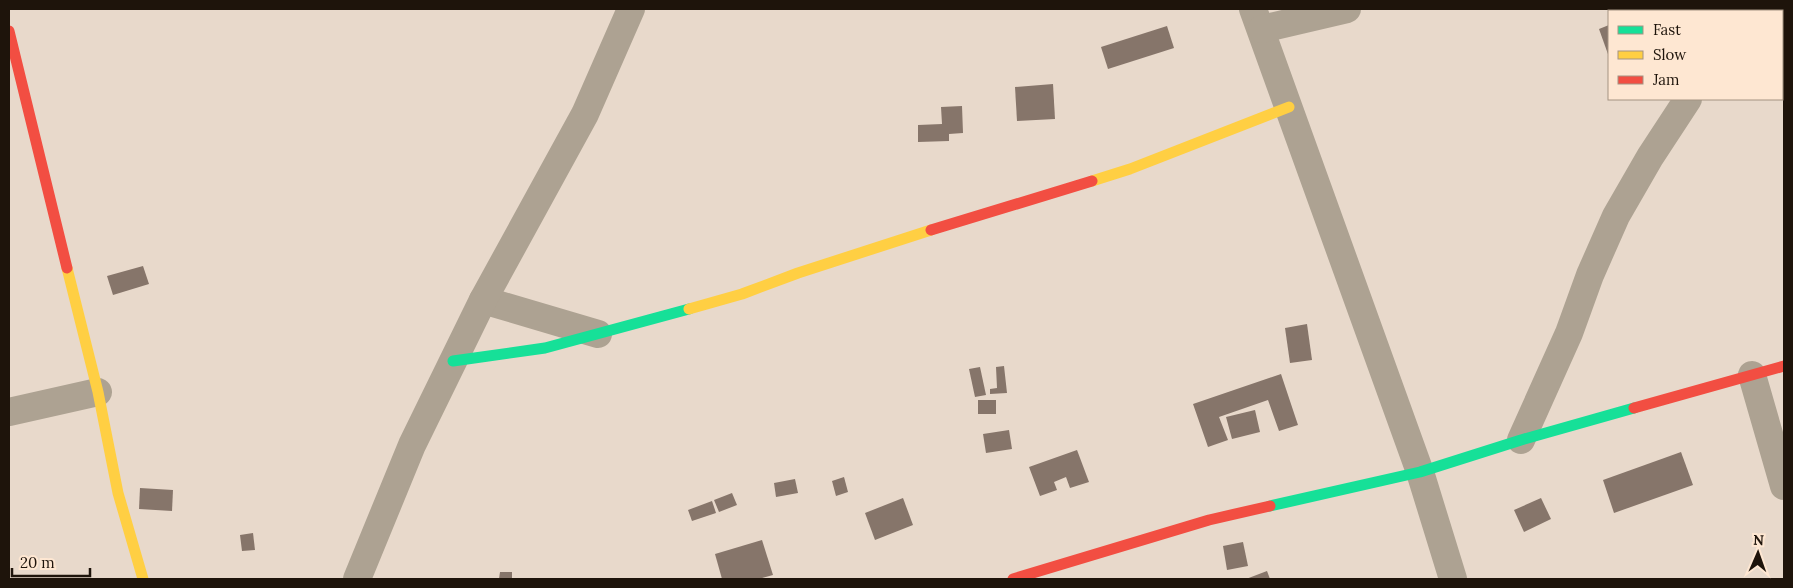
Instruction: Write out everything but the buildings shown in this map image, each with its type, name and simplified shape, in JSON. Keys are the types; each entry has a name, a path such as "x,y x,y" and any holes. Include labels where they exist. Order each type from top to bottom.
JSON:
{"street":[{"path":"357,579 412,445 482,300 585,114 631,9"},
{"path":"1347,9 1257,19 1420,472 1453,579"},
{"path":"9,31 98,392 118,493 143,579"},
{"path":"1521,440 1569,333 1590,275 1616,216 1650,157 1687,100"},
{"path":"453,361 545,348 742,294 798,273 921,233 1130,169 1289,107"},
{"path":"482,300 598,334"},
{"path":"1013,579 1209,520 1420,472 1521,440 1784,366"},
{"path":"1752,375 1784,486"},
{"path":"9,412 98,392"}],"traffic: fast":[{"path":"453,361 545,348 689,309"},
{"path":"1270,506 1420,472 1521,440 1634,408"}],"traffic: slow":[{"path":"1092,181 1130,169 1289,107"},
{"path":"689,309 742,294 798,273 931,230"},
{"path":"67,268 98,392 118,493 143,579"}],"traffic: jam":[{"path":"9,31 67,268"},
{"path":"931,230 1092,181"},
{"path":"1634,408 1784,366"},
{"path":"1013,579 1209,520 1270,506"}]}
